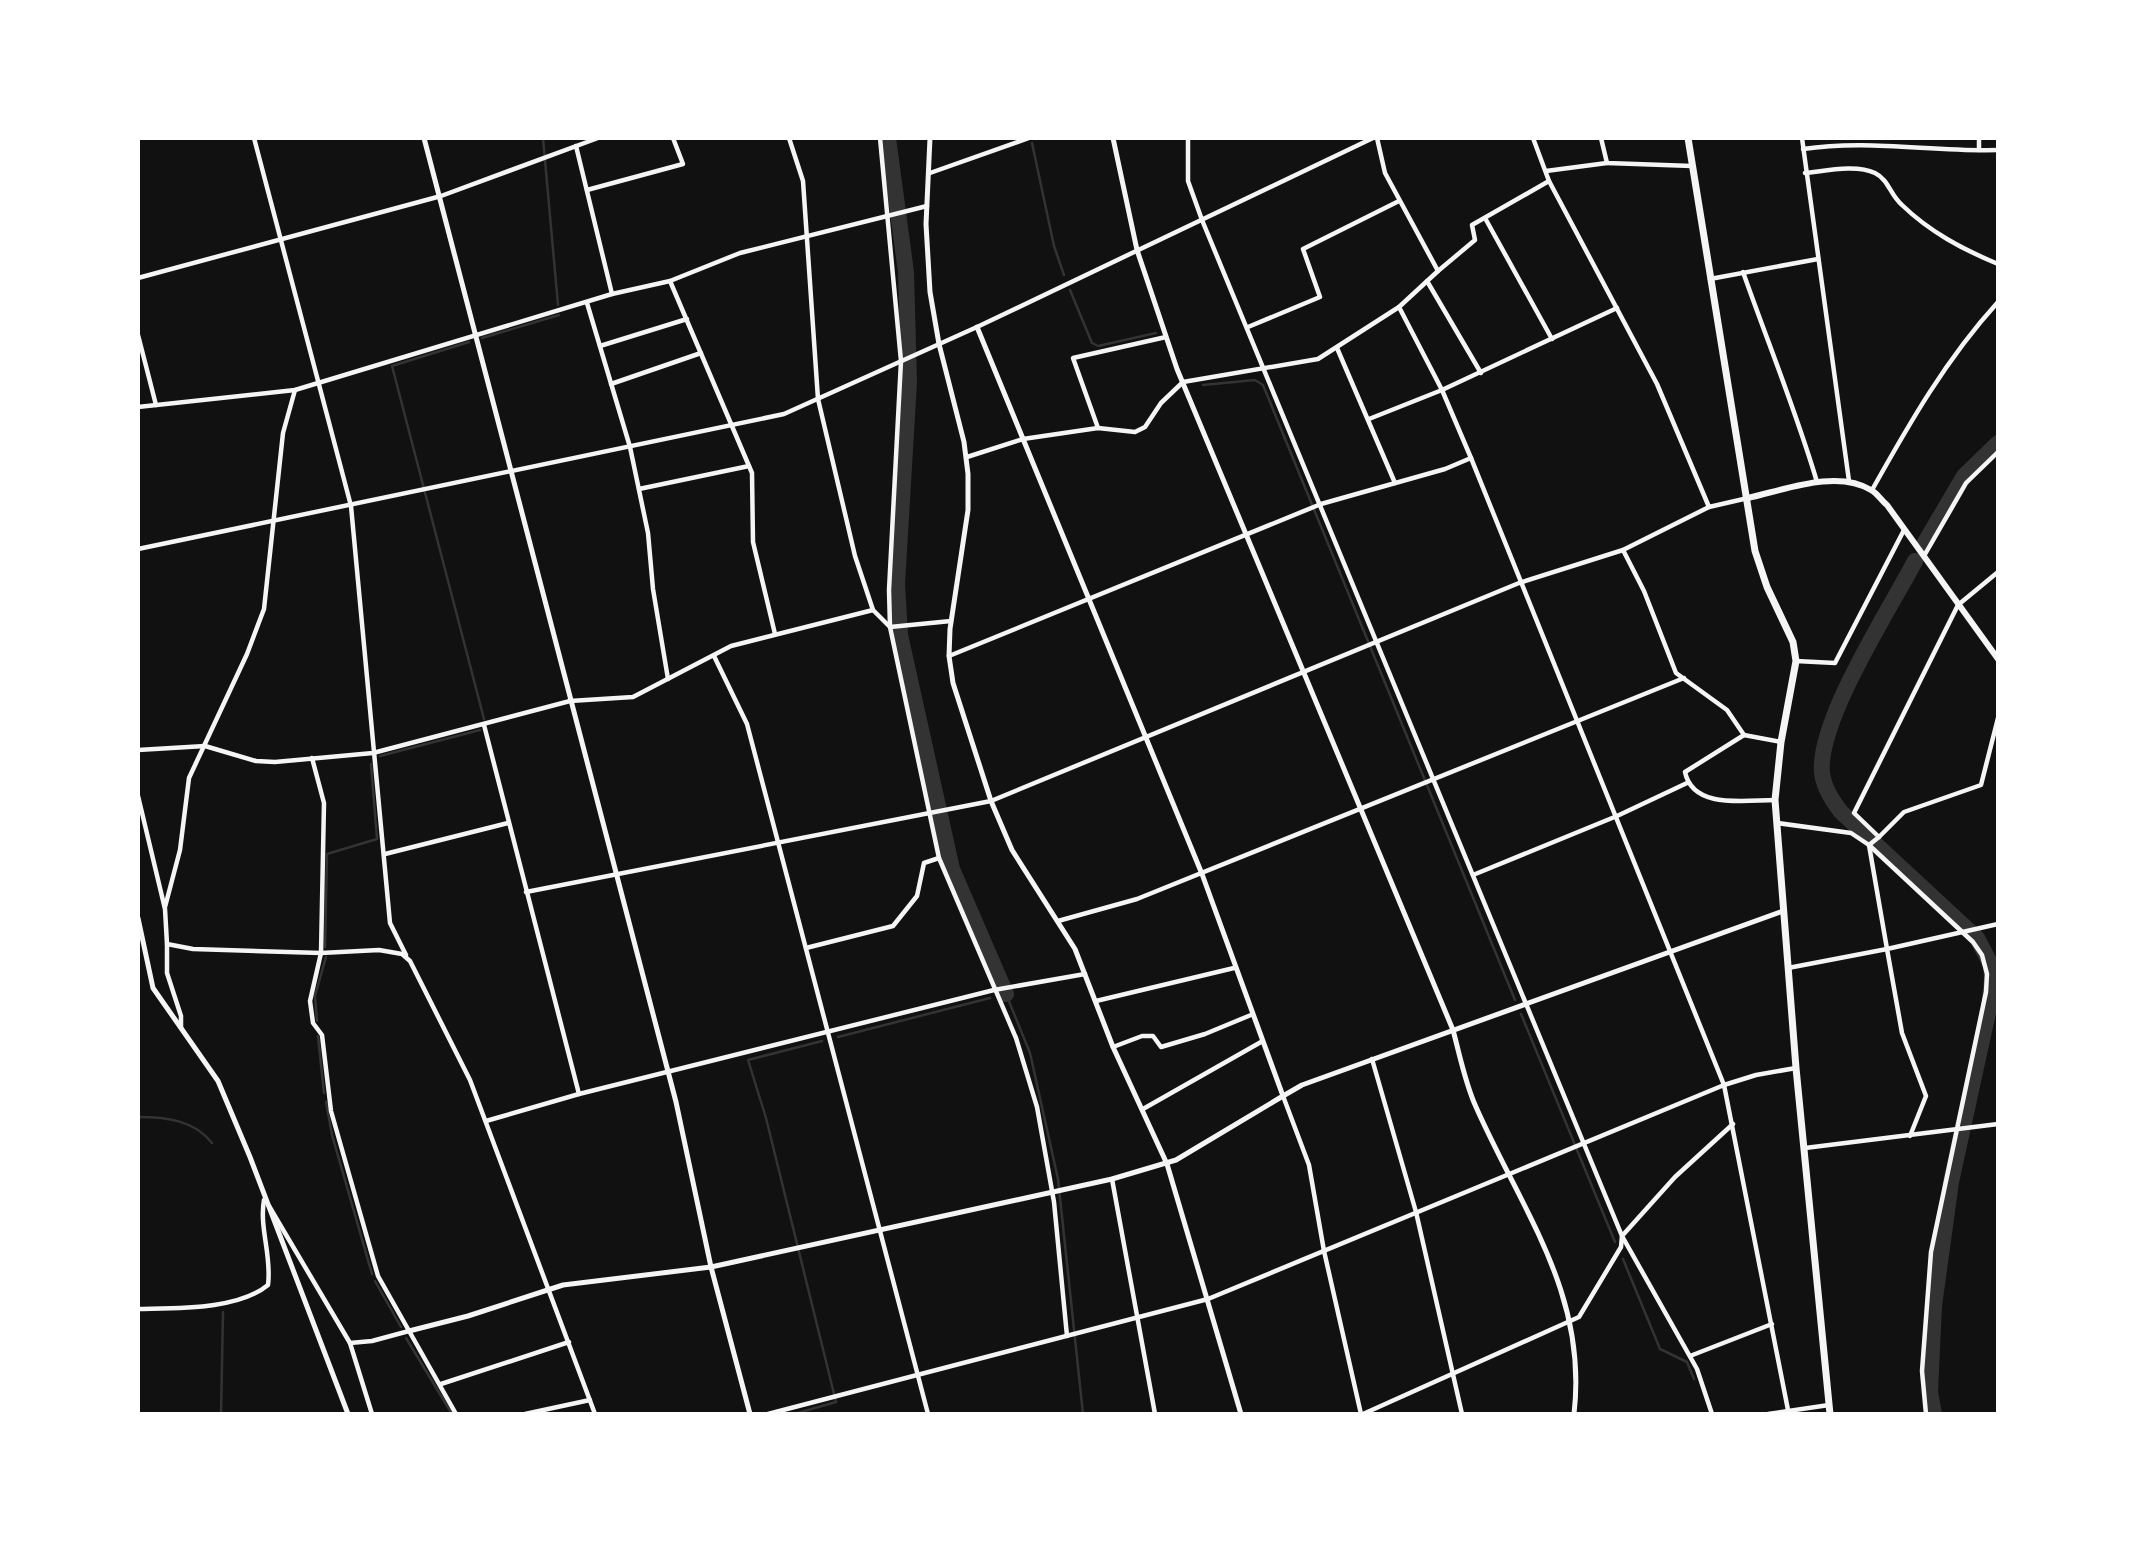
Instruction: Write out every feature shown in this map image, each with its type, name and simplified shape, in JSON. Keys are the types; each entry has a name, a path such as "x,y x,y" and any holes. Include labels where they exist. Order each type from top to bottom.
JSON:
{"main road":[{"path":"1688,138 1755,551 1767,587 1793,642 1796,661 1781,742 1775,800 1830,1414"},
{"path":"1748,498 1817,483 1849,481 1872,490 1998,659"}],"street":[{"path":"254,138 351,506 390,923 460,1056 595,1414"},
{"path":"424,138 617,873 667,1073 711,1267 750,1414"},
{"path":"138,278 281,237 441,196 596,138"},
{"path":"587,190 683,164 673,138"},
{"path":"789,138 803,181 818,399 855,556 873,610 890,627"},
{"path":"880,138 902,361 889,590 890,627 939,858 1016,1038 1030,1078 1054,1192 1068,1336"},
{"path":"930,138 927,206 930,292 939,344 967,457 968,510 951,621 949,656 959,704 991,801 1012,850 1058,921 1085,975 1113,1046 1167,1164 1241,1414"},
{"path":"930,173 1029,138"},
{"path":"1113,138 1137,250 1183,383 1453,1030 1475,1105 1560,1280 1570,1321 1576,1365 1574,1414"},
{"path":"1188,138 1188,181 1202,220 1473,874 1581,1144 1622,1237 1690,1356 1712,1414"},
{"path":"138,549 784,414 977,327 1375,138 1385,173 1438,271"},
{"path":"1533,138 1549,181 1657,384 1709,507"},
{"path":"1601,138 1606,163"},
{"path":"1802,138 1819,259 1817,263 1835,364 1849,481"},
{"path":"1979,138 1979,150"},
{"path":"1803,149 1834,144 1879,144 1998,150"},
{"path":"576,146 612,294"},
{"path":"1545,171 1606,163 1692,166"},
{"path":"1805,173 1833,170 1872,172 1886,180 1898,202 1927,227 1998,264"},
{"path":"967,457 1023,439 1098,428 1135,432 1145,427 1161,404 1183,383 1318,359 1399,307 1475,240 1472,225 1549,181"},
{"path":"1248,327 1320,297 1303,249 1309,244 1338,234 1399,201"},
{"path":"138,407 295,390 612,294 670,281 740,253 927,206"},
{"path":"1485,218 1552,339"},
{"path":"1709,280 1819,259"},
{"path":"1743,272 1767,343 1799,419 1817,483"},
{"path":"670,281 749,466 753,493 752,542 775,634"},
{"path":"1427,281 1481,373"},
{"path":"1872,490 1936,380 1972,330 1998,302"},
{"path":"587,303 630,447 648,533 653,589 668,680"},
{"path":"1399,307 1442,390 1471,458 1519,583 1617,816 1724,1085 1734,1123 1788,1410"},
{"path":"1369,419 1481,373 1617,308"},
{"path":"600,346 687,319"},
{"path":"977,327 1202,874 1251,1015 1309,1166 1324,1251 1362,1414 1579,1317 1621,1247 1622,1237 1675,1177 1734,1123"},
{"path":"138,335 156,405"},
{"path":"1098,428 1073,358 1167,337"},
{"path":"1337,348 1395,483"},
{"path":"611,384 701,353"},
{"path":"165,909 180,850 184,798 189,778 264,609 283,433 295,390"},
{"path":"1923,557 1966,483 1998,452"},
{"path":"949,656 1321,504 1471,458"},
{"path":"639,489 749,466"},
{"path":"526,892 991,801 1519,583 1623,550 1709,507 1748,498"},
{"path":"1796,661 1835,664 1904,530"},
{"path":"1623,550 1644,591 1676,673 1727,710 1744,735"},
{"path":"1877,838 1854,813 1958,605 1998,572"},
{"path":"138,750 205,746 256,761 275,762 373,753 570,701 633,697 731,646 873,610"},
{"path":"890,627 951,621"},
{"path":"713,656 747,724 928,1414"},
{"path":"1058,921 1137,900 1420,786 1577,719 1684,678"},
{"path":"1869,845 1904,812 1981,785 1998,718"},
{"path":"484,725 579,1094"},
{"path":"1775,800 1703,797 1687,783 1685,772 1744,735 1781,742"},
{"path":"312,758 324,803 321,953 310,1001 313,1023 322,1035 331,1111 378,1276 456,1414"},
{"path":"1473,874 1617,816 1687,783"},
{"path":"138,796 165,909 167,973 181,1016 181,1028"},
{"path":"1777,822 1851,833 1869,845 1966,933 1982,955 1987,974 1986,992 1931,1252 1922,1371 1926,1414"},
{"path":"384,854 509,823"},
{"path":"1869,845 1902,1033 1926,1096 1910,1136"},
{"path":"806,948 893,926 917,895 925,863 939,858"},
{"path":"350,1343 372,1341 468,1316 550,1289 587,1281 711,1267 1112,1180 1167,1164 1302,1085 1783,911"},
{"path":"138,918 153,988 218,1082 250,1157 348,1414"},
{"path":"1788,968 1966,933 1998,924"},
{"path":"167,944 193,949 321,953 379,950 402,954 410,961"},
{"path":"1096,1001 1234,968"},
{"path":"486,1121 579,1094 1011,986 1085,975"},
{"path":"1113,1046 1142,1036 1153,1037 1161,1047 1206,1034 1251,1015"},
{"path":"1143,1109 1261,1042"},
{"path":"1372,1059 1416,1212 1462,1414"},
{"path":"768,1414 1208,1299 1724,1085 1756,1075 1797,1068"},
{"path":"1805,1148 1998,1124"},
{"path":"1112,1180 1155,1414"},
{"path":"138,1309 235,1302 253,1297 268,1285 270,1269 262,1210 264,1199"},
{"path":"264,1199 278,1215 350,1343 372,1414"},
{"path":"1690,1356 1772,1324"},
{"path":"441,1384 569,1342"},
{"path":"525,1414 590,1399"},
{"path":"1769,1414 1829,1405"}],"waterway":[{"path":"543,138 558,305"},
{"path":"888,138 906,272 909,382 897,584 900,635 952,869 1006,994"},
{"path":"1032,143 1054,246 1064,275"},
{"path":"1070,290 1092,343 1098,346 1156,333"},
{"path":"482,338 559,315"},
{"path":"469,342 392,366 484,719"},
{"path":"1203,385 1255,380 1263,385 1515,1000"},
{"path":"1924,544 1964,476 1998,443"},
{"path":"1915,561 1873,635 1843,696 1831,725 1822,773 1829,794 1841,812 1977,938 1991,965 1989,1008 1951,1182 1934,1306 1930,1392 1934,1414"},
{"path":"380,756 480,730"},
{"path":"325,947 327,854 377,839 371,764"},
{"path":"317,1021 315,996 326,957"},
{"path":"1002,995 1006,994 1030,1053 1058,1179 1083,1414"},
{"path":"838,1037 990,998"},
{"path":"1521,1014 1615,1242"},
{"path":"318,1036 324,1093"},
{"path":"794,1414 836,1402 766,1118 748,1060 822,1041"},
{"path":"326,1102 332,1135 372,1274"},
{"path":"138,1117 179,1121 197,1129 212,1143"},
{"path":"1623,1259 1660,1349 1687,1362 1694,1379"},
{"path":"375,1281 401,1327"},
{"path":"221,1414 223,1312"},
{"path":"406,1338 452,1414"}]}
